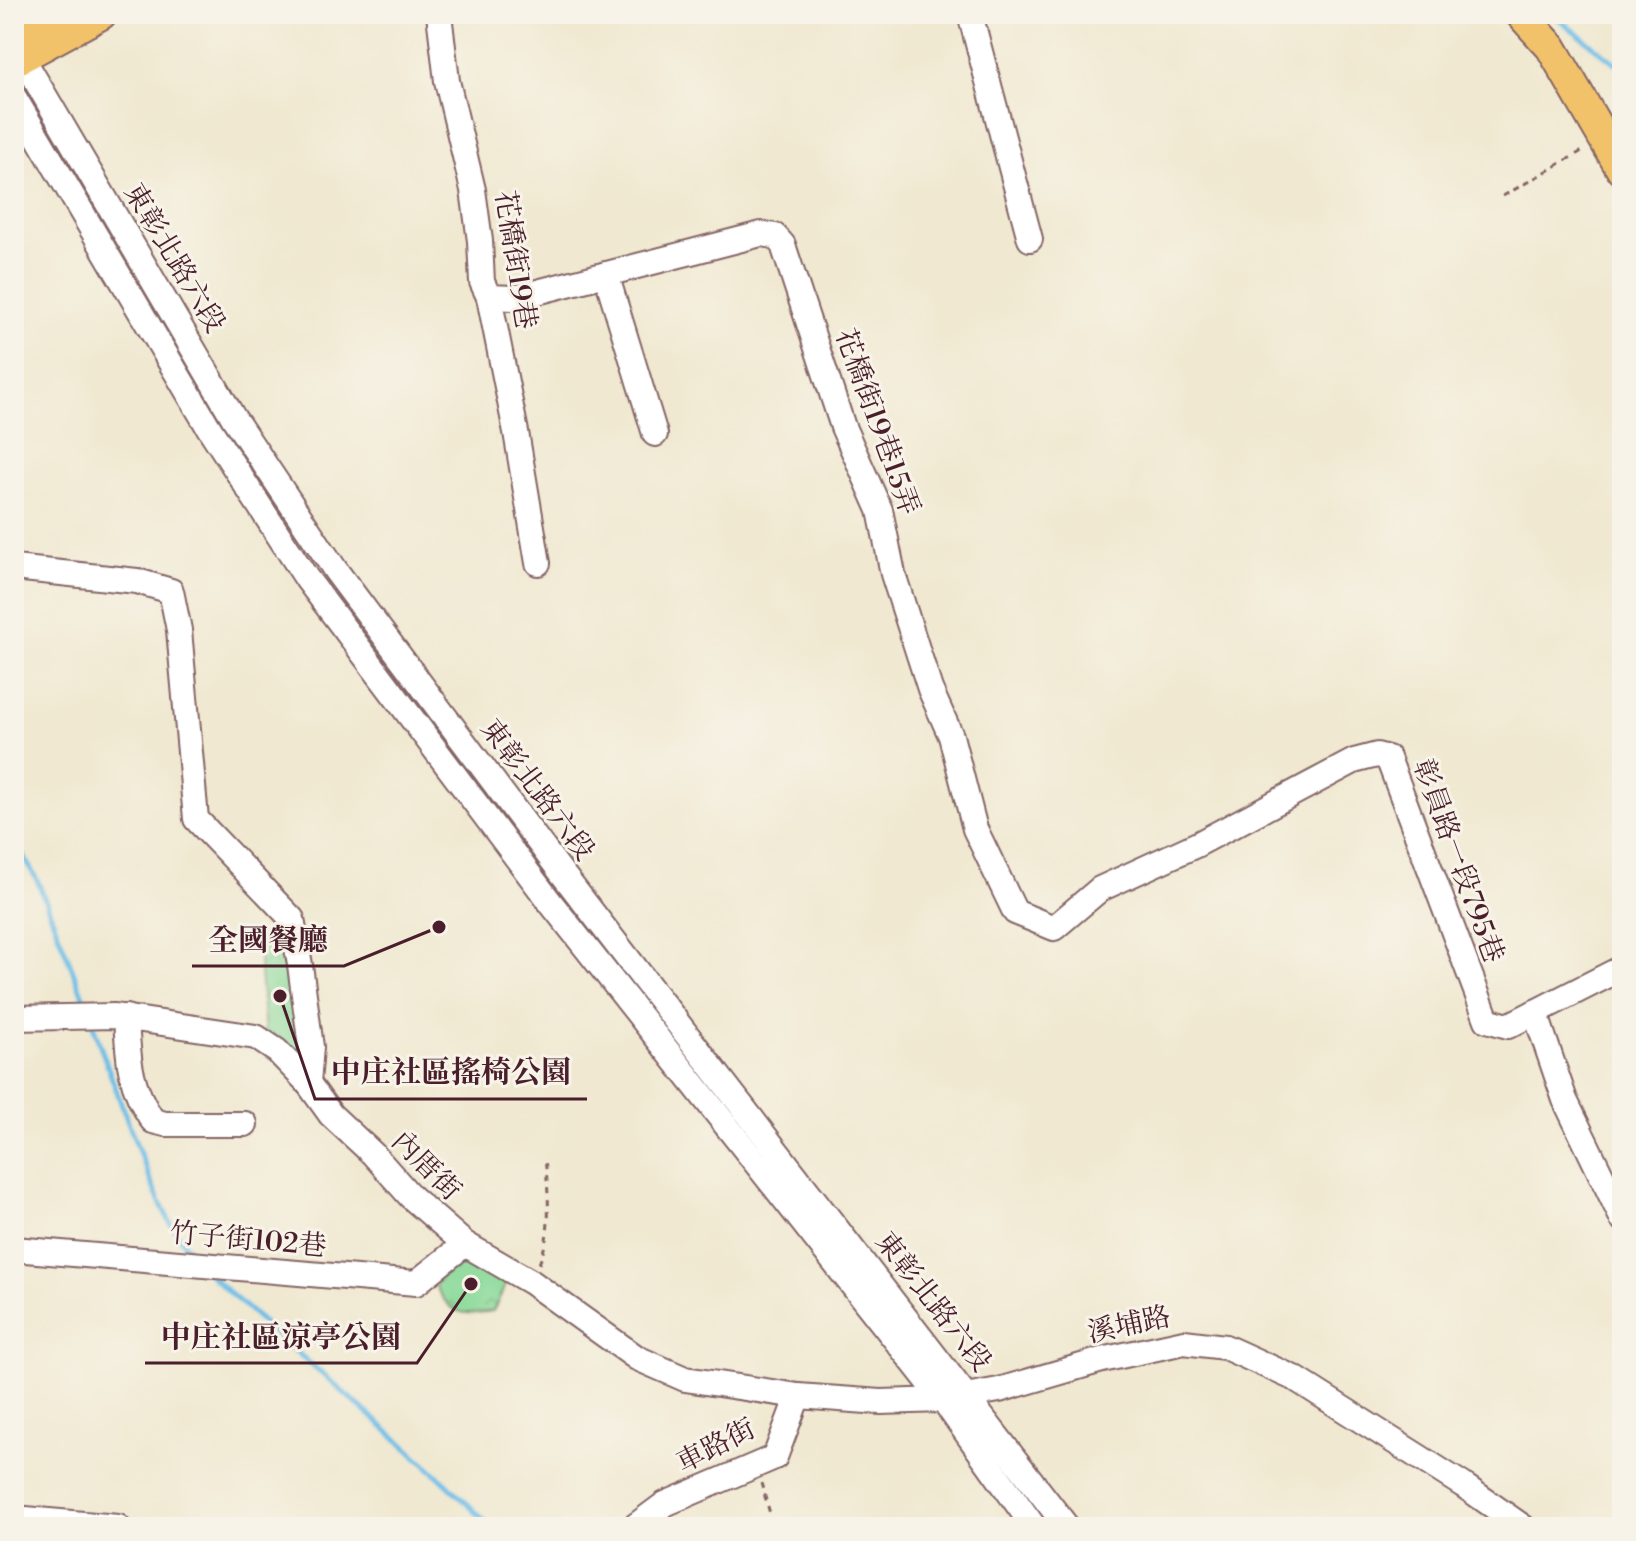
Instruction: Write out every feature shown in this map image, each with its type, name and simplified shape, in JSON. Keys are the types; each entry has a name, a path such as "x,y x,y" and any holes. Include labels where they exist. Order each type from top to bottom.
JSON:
{"main road":[{"path":"16,50 45,14"},
{"path":"16,50 101,14"},
{"path":"1521,14 1551,47 1622,170"}],"street":[{"name":"花橋街19巷","path":"439,14 447,81 473,190 482,282 489,297 516,432 538,563"},
{"path":"970,14 1030,239"},
{"name":"東彰北路六段","path":"16,50 233,417 327,559 955,1397 1034,1527"},
{"name":"東彰北路六段","path":"14,97 209,428 307,579 550,902 955,1397 1067,1527"},
{"name":"花橋街19巷15弄","path":"489,297 514,298 761,234 775,236 783,245 843,427 880,510 893,574 926,677 951,736 975,829 1015,912 1054,928"},
{"path":"606,274 655,434"},
{"path":"14,568 137,581 171,591 179,630 196,819 292,919 311,1047 308,1083"},
{"name":"彰員路一段795巷","path":"1054,928 1100,889 1198,844 1354,761 1377,755 1388,758 1487,1020 1508,1026 1622,968"},
{"path":"1535,1012 1565,1100 1622,1218"},
{"path":"126,1017 129,1069 153,1121 165,1124 245,1124"},
{"name":"內厝街","path":"14,1018 126,1017 256,1037 277,1051 308,1083 331,1115 373,1154 411,1197 465,1244 531,1282 637,1358 685,1379 798,1396"},
{"name":"竹子街102巷","path":"14,1249 416,1283 465,1244"},
{"name":"溪埔路","path":"798,1396 881,1402 955,1397 999,1390 1102,1360 1184,1342 1225,1347 1296,1379 1463,1485 1523,1527"},
{"name":"車路街","path":"634,1527 665,1504 775,1457 798,1396"},
{"path":"14,1518 118,1527"}],"path":[{"path":"1503,196 1605,139"},
{"path":"531,1282 544,1250 548,1221 545,1157"},
{"path":"755,1464 774,1527"}],"green space":[{"path":"290,925 303,1055 266,1046 258,947 264,934"},
{"path":"463,1251 507,1282 493,1311 458,1311 446,1302 435,1285"}],"waterway":[{"path":"1552,14 1622,68"},
{"path":"14,839 38,882 88,1009"},
{"path":"92,1022 152,1184 173,1228 192,1254"},
{"path":"209,1274 491,1527"}],"place":[{"name":"全國餐廳","path":"439,927"},
{"name":"中庄社區搖椅公園","path":"280,996"},
{"name":"中庄社區涼亭公園","path":"471,1284"}]}
